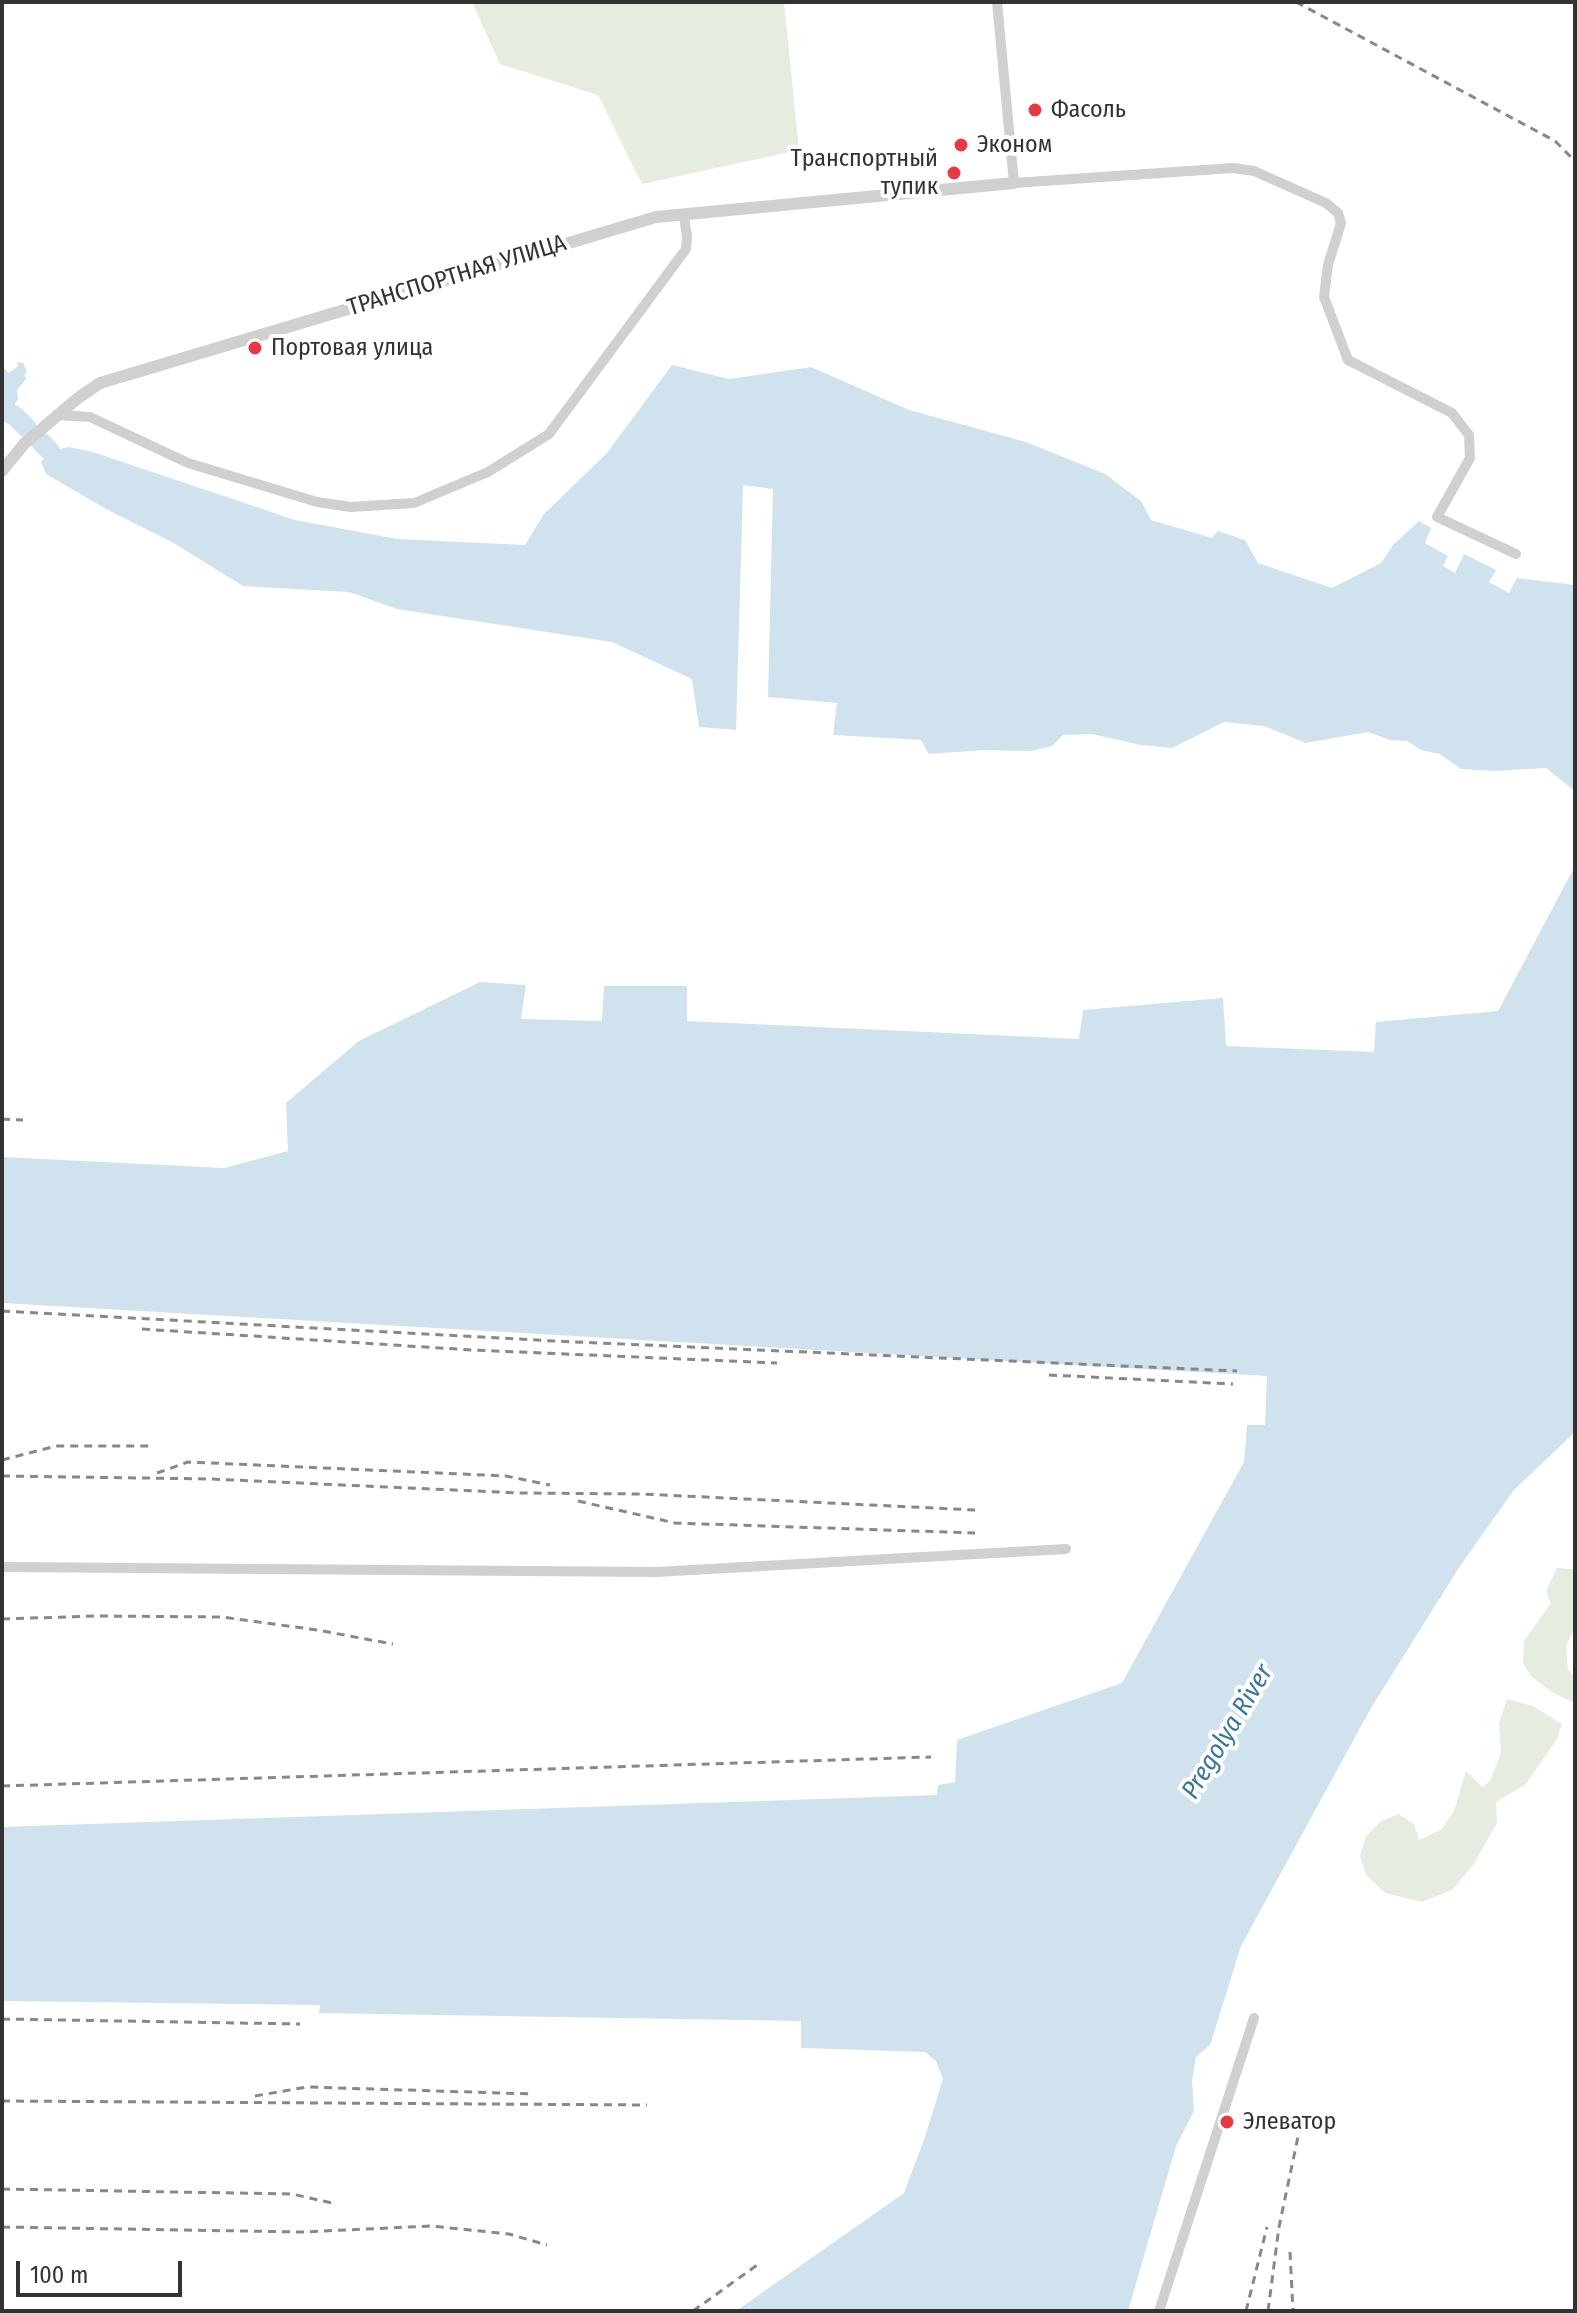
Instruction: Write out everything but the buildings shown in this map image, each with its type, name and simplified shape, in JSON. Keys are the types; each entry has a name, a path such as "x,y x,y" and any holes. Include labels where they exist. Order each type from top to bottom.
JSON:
{"street":[{"path":"997,2 1014,183 1233,168 1254,171 1326,203 1338,213 1341,223 1328,265 1324,297 1348,360 1452,413 1469,435 1470,458 1437,517 1516,554"},
{"name":"ТРАНСПОРТНАЯ УЛИЦА","path":"2,471 24,444 56,415 100,383 656,217 1014,183"},
{"path":"56,415 90,417 188,463 317,502 351,507 414,503 488,472 549,434 686,249 684,216"},
{"name":"ТРАНСПОРТНАЯ УЛИЦА","path":"2,455 24,444"},
{"path":"2,1567 656,1572 1066,1549"},
{"path":"1159,2311 1254,2018"}],"shaded area":[{"path":"472,2 784,2 799,150 642,184 598,95 500,64"},
{"path":"1557,1568 1573,1569 1575,1575 1575,1627 1566,1647 1568,1669 1575,1679 1575,1703 1553,1693 1532,1677 1523,1663 1524,1641 1551,1603 1546,1591"},
{"path":"1507,1699 1533,1706 1562,1724 1557,1739 1526,1784 1496,1802 1497,1823 1473,1865 1452,1890 1422,1902 1385,1893 1366,1875 1360,1856 1366,1836 1381,1821 1399,1814 1414,1824 1419,1840 1442,1829 1454,1811 1466,1771 1482,1787 1490,1781 1501,1753 1499,1723"}],"water":[{"path":"17,362 23,363 26,379 17,390 15,410 2,419 4,368 9,373 18,366"},
{"path":"672,365 729,379 811,367 909,410 1026,442 1105,474 1141,501 1151,520 1212,538 1218,531 1245,540 1258,563 1332,588 1381,563 1393,545 1419,521 1431,528 1425,543 1448,556 1443,566 1455,573 1464,554 1496,570 1489,582 1509,593 1517,578 1575,585 1575,791 1546,768 1461,769 1440,754 1421,750 1407,741 1390,740 1368,732 1306,743 1264,726 1224,722 1172,748 1092,734 1063,735 1052,746 1031,751 929,754 921,740 833,735 837,703 768,697 773,489 743,485 736,730 699,727 692,679 612,642 397,609 349,592 243,586 172,542 46,474 41,462 50,451 69,447 96,453 295,520 397,539 525,545 544,514 607,453"},
{"name":"Pregolya River","path":"1575,866 1575,1432 1514,1490 1460,1566 1371,1708 1241,1946 1210,2045 1196,2057 1192,2081 1194,2111 1176,2146 1128,2311 736,2311 904,2193 943,2079 936,2061 925,2052 801,2048 801,2021 319,2013 320,2005 2,2001 2,1827 937,1795 938,1785 955,1782 957,1740 1122,1683 1244,1462 1247,1425 1265,1425 1267,1376 2,1303 2,1157 224,1168 288,1151 286,1103 359,1041 480,982 526,985 521,1019 602,1021 604,986 687,986 687,1021 1079,1039 1083,1010 1223,998 1226,1046 1374,1052 1376,1022 1498,1011"}],"waterway":[{"path":"2,409 27,428"},
{"path":"41,442 50,451"}],"railway":[{"path":"1296,2 1555,141 1575,161"},
{"path":"2,1119 23,1120"},
{"path":"2,1311 554,1341 1237,1371"},
{"path":"142,1329 472,1350 777,1363"},
{"path":"1049,1375 1233,1384"},
{"path":"2,1460 56,1446 149,1446"},
{"path":"157,1473 188,1462 506,1476 550,1485"},
{"path":"2,1476 211,1479 519,1493 642,1494 975,1510"},
{"path":"578,1501 675,1523 975,1533"},
{"path":"2,1619 222,1617 393,1644"},
{"path":"2,1786 931,1757"},
{"path":"2,2019 300,2024"},
{"path":"255,2096 307,2087 534,2094"},
{"path":"2,2101 647,2105"},
{"path":"1268,2311 1279,2227 1299,2132"},
{"path":"2,2189 292,2194 332,2203"},
{"path":"2,2227 302,2232 431,2226 509,2234 547,2245"},
{"path":"1246,2311 1267,2227"},
{"path":"1290,2252 1293,2311"},
{"path":"693,2311 760,2263"}],"place":[{"name":"Фасоль","path":"1035,110"},
{"name":"Эконом","path":"961,145"},
{"name":"Транспортный тупик","path":"954,173"},
{"name":"Портовая улица","path":"255,348"},
{"name":"Элеватор","path":"1227,2122"}]}
